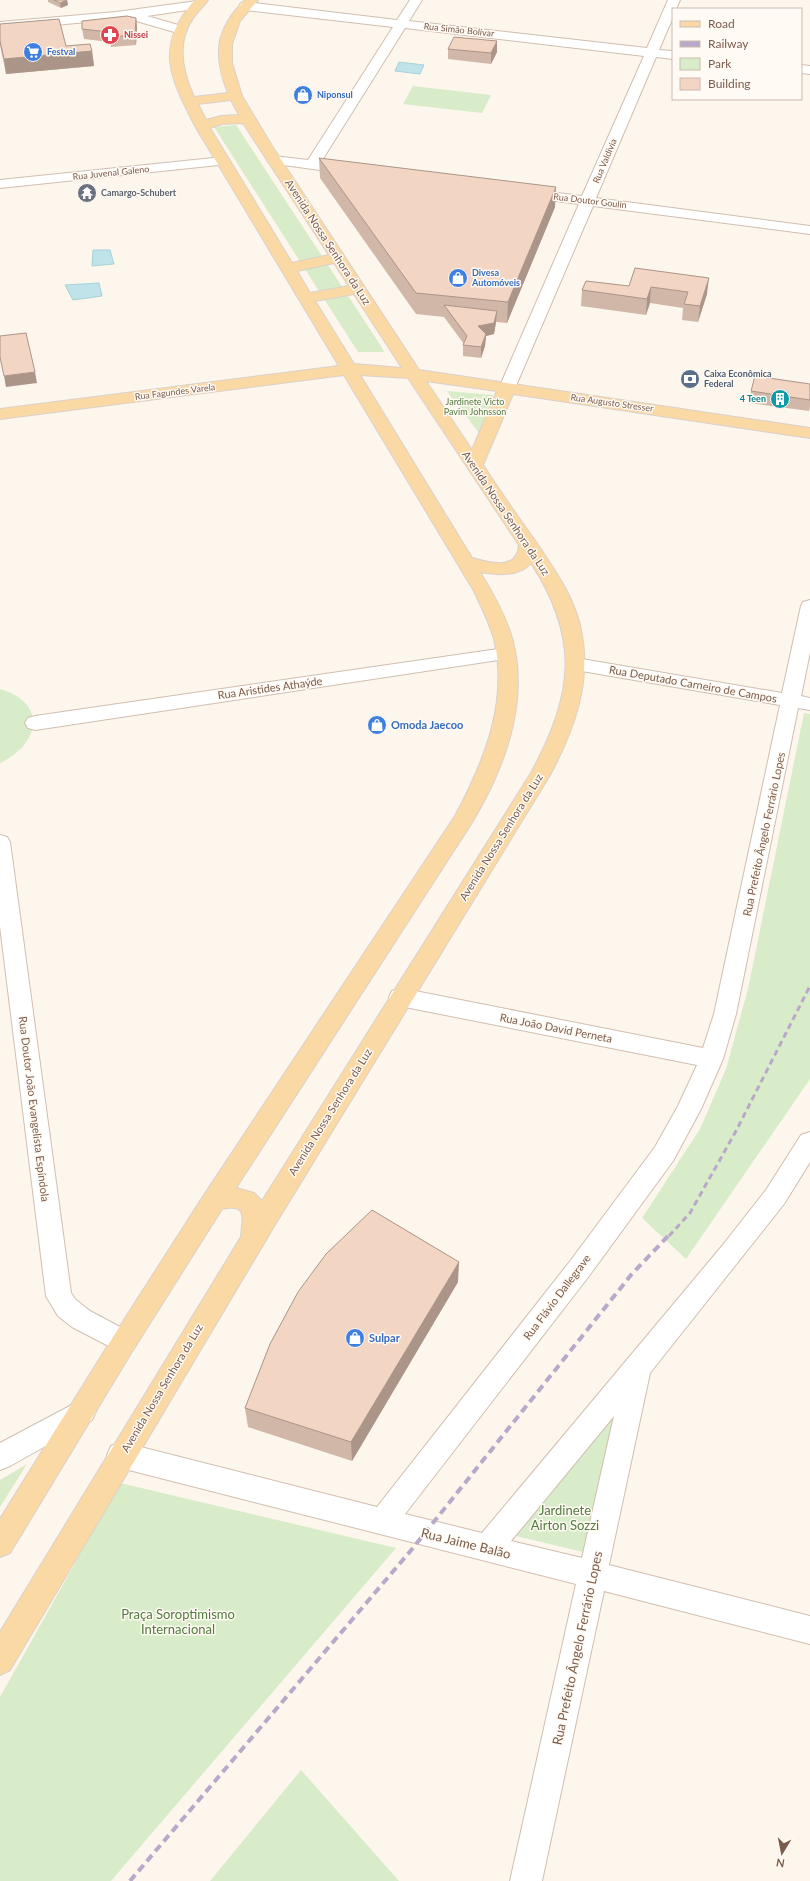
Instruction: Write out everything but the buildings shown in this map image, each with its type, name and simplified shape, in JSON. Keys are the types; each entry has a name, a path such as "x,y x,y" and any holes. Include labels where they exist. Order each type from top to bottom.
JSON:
{"main road":[{"path":"0,1544 124,1342 213,1202 444,850 480,789 492,762 501,734 506,706 508,686 503,640 495,617 467,562 202,126 181,85 176,62 177,40 180,30 200,3"},
{"name":"Avenida Nossa Senhora da Luz","path":"0,1660 121,1455 253,1237 400,997 554,751 569,709 576,664 572,629 566,609 557,590 274,160 235,95 226,67 225,50 230,26 248,3"},
{"path":"188,101 217,99 235,95"},
{"path":"202,126 221,120 249,119"},
{"path":"288,268 339,258"},
{"path":"306,298 359,289"},
{"name":"Rua Fagundes Varela","path":"0,414 350,369 415,374"},
{"name":"Rua Augusto Stresser","path":"415,374 810,433"},
{"path":"474,465 507,388"},
{"path":"467,562 481,568 496,569 510,567 520,563 526,557 528,545"},
{"path":"213,1202 222,1197 235,1197 246,1200 253,1207 256,1216 253,1237"}],"street":[{"path":"312,165 416,0"},
{"name":"Rua Valdívia","path":"507,388 674,0"},
{"path":"0,26 116,16 200,3"},
{"name":"Rua Simão Bolívar","path":"248,3 401,24 672,55"},
{"path":"116,16 145,18 180,30"},
{"path":"274,160 359,171"},
{"name":"Rua Juvenal Galeno","path":"0,184 223,161"},
{"name":"Rua Doutor Goulin","path":"514,191 810,230"},
{"name":"Rua Prefeito Ângelo Ferrário Lopes","path":"711,1059 725,1014 801,702 810,606"},
{"name":"Rua Aristides Athaýde","path":"35,723 505,654"},
{"name":"Rua Deputado Carneiro de Campos","path":"576,664 801,702"},
{"name":"Rua Doutor João Evangelista Espíndola","path":"0,842 59,1296 67,1308 81,1319 124,1342"},
{"name":"Rua João David Perneta","path":"400,997 711,1059"},
{"name":"Rua Flávio Dallegrave","path":"382,1522 575,1274 664,1154 689,1109 711,1059"},
{"path":"486,1548 638,1368 731,1254 775,1197 810,1142"},
{"name":"Rua Prefeito Ângelo Ferrário Lopes","path":"526,1881 638,1368"},
{"path":"0,1457 83,1411"},
{"name":"Rua Jaime Balão","path":"121,1455 810,1630"}],"green space":[{"path":"413,86 491,95 482,113 403,104"},
{"path":"236,125 384,352 358,352 214,127"},
{"name":"Jardinete Victo Pavim Johnsson","path":"447,391 493,395 479,433 450,395"},
{"path":"0,689 15,695 26,704 32,714 33,724 30,735 24,745 13,755 0,763"},
{"path":"804,713 810,714 810,1079 686,1259 642,1218 700,1129 726,1069 748,989"},
{"name":"Jardinete Airton Sozzi","path":"619,1409 587,1553 512,1535"},
{"path":"27,1464 0,1507 0,1480"},
{"name":"Praça Soroptimismo Internacional","path":"120,1483 396,1548 111,1881 0,1881 0,1697"},
{"path":"301,1770 399,1881 210,1881"}],"water":[{"path":"399,62 424,65 420,74 395,71"},
{"path":"93,250 110,250 114,264 92,266"},
{"path":"99,283 102,296 73,300 65,285"}],"railway":[{"path":"669,1236 690,1213 736,1131 810,986"},
{"path":"130,1881 413,1548 631,1275 669,1235"}],"place":[{"name":"Nissei","path":"110,35"},
{"name":"Festval","path":"33,52"},
{"name":"Niponsul","path":"303,95"},
{"name":"Camargo-Schubert","path":"87,193"},
{"name":"Divesa Automóveis","path":"458,278"},
{"name":"Caixa Econômica Federal","path":"690,379"},
{"name":"4 Teen","path":"780,399"},
{"name":"Omoda Jaecoo","path":"377,725"},
{"name":"Sulpar","path":"355,1338"}]}
